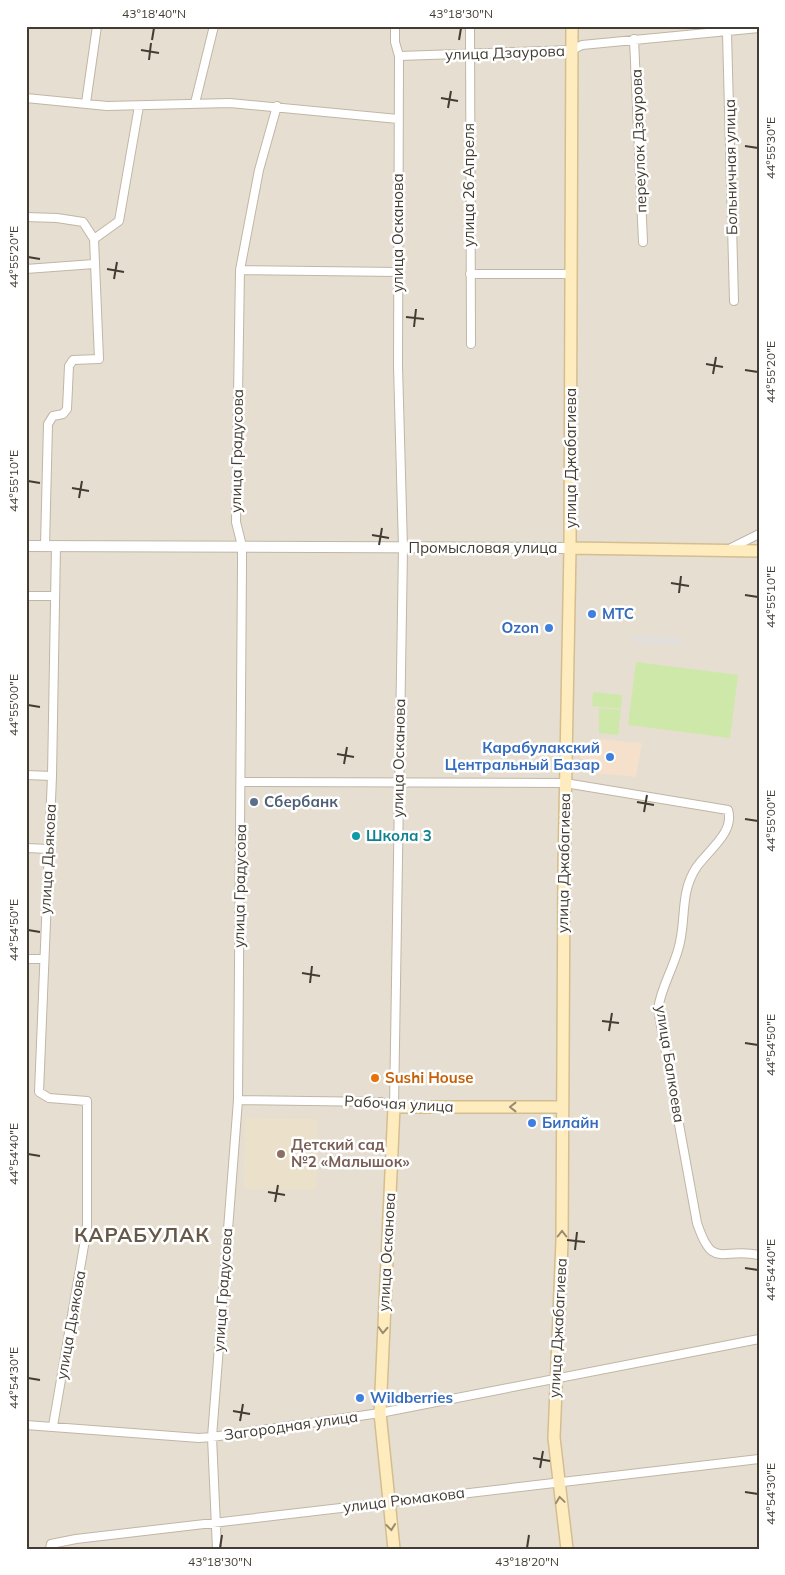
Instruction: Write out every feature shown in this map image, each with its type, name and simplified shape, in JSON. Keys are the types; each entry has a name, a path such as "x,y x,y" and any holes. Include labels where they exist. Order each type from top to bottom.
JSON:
{"main road":[{"name":"улица Джабагиева","path":"567,1549 554,1438 562,1241 561,1107 570,548 572,26"},
{"name":"Промысловая улица","path":"570,548 759,551"},
{"name":"Рабочая улица","path":"394,1106 561,1107"},
{"name":"улица Осканова","path":"394,1106 380,1413 394,1549"}],"street":[{"path":"86,103 97,26"},
{"path":"195,103 214,26"},
{"name":"улица Осканова","path":"394,1106 398,782 404,548 398,366 399,56 396,42 396,26"},
{"name":"улица 26 Апреля","path":"470,26 471,344"},
{"name":"улица Дзаурова","path":"399,56 572,50 582,45 759,28"},
{"name":"Больничная улица","path":"727,32 734,301"},
{"name":"переулок Дзаурова","path":"634,39 643,242"},
{"path":"26,98 139,106 195,103 277,106 398,119"},
{"path":"26,217 57,218 83,222 94,239 119,221 139,106"},
{"name":"улица Градусова","path":"217,1549 212,1437 238,1100 242,546 236,522 240,270 259,170 277,106"},
{"name":"улица Дьякова","path":"53,1426 87,1228 87,1101 49,1098 39,1092 52,776 55,596 50,546 48,424 53,416 63,414 67,409 69,366 73,360 100,359 94,239"},
{"path":"26,270 94,264"},
{"path":"240,270 398,272"},
{"path":"470,274 572,274"},
{"path":"727,550 759,534"},
{"name":"Промысловая улица","path":"26,546 570,548"},
{"path":"26,596 55,596"},
{"path":"26,775 52,776"},
{"path":"241,782 565,782"},
{"name":"улица Балкоева","path":"565,782 728,810 731,818 729,824 712,850 696,868 685,890 679,949 660,996 658,1009 697,1223 704,1244 713,1253 723,1255 742,1252 759,1255"},
{"path":"26,848 49,849"},
{"path":"26,959 43,959"},
{"name":"Рабочая улица","path":"238,1100 381,1102 394,1106"},
{"name":"Загородная улица","path":"26,1425 199,1438 212,1437 380,1413 759,1338"},
{"name":"улица Рюмакова","path":"50,1546 76,1539 759,1459"}],"shaded area":[{"path":"26,26 759,26 759,1549 26,1549"},
{"path":"629,636 682,638 679,645 636,643"},
{"name":"Карабулакский Центральный Базар","path":"597,739 642,743 636,777 593,773 594,760 580,759 580,755 594,754"},
{"name":"Детский сад №2 «Малышок»","path":"245,1118 317,1119 316,1190 244,1189"}],"green space":[{"path":"636,662 738,675 730,738 628,725"},
{"path":"593,692 622,695 621,709 592,706"},
{"path":"599,708 621,710 618,735 599,733"}],"place":[{"name":"МТС","path":"592,614"},
{"name":"Ozon","path":"549,628"},
{"name":"Карабулакский Центральный Базар","path":"610,757"},
{"name":"Сбербанк","path":"254,802"},
{"name":"Школа 3","path":"356,836"},
{"name":"Sushi House","path":"375,1078"},
{"name":"Билайн","path":"532,1123"},
{"name":"Детский сад №2 «Малышок»","path":"281,1154"},
{"name":"Wildberries","path":"360,1398"}],"district":[{"name":"КАРАБУЛАК","path":"142,1235"}]}
